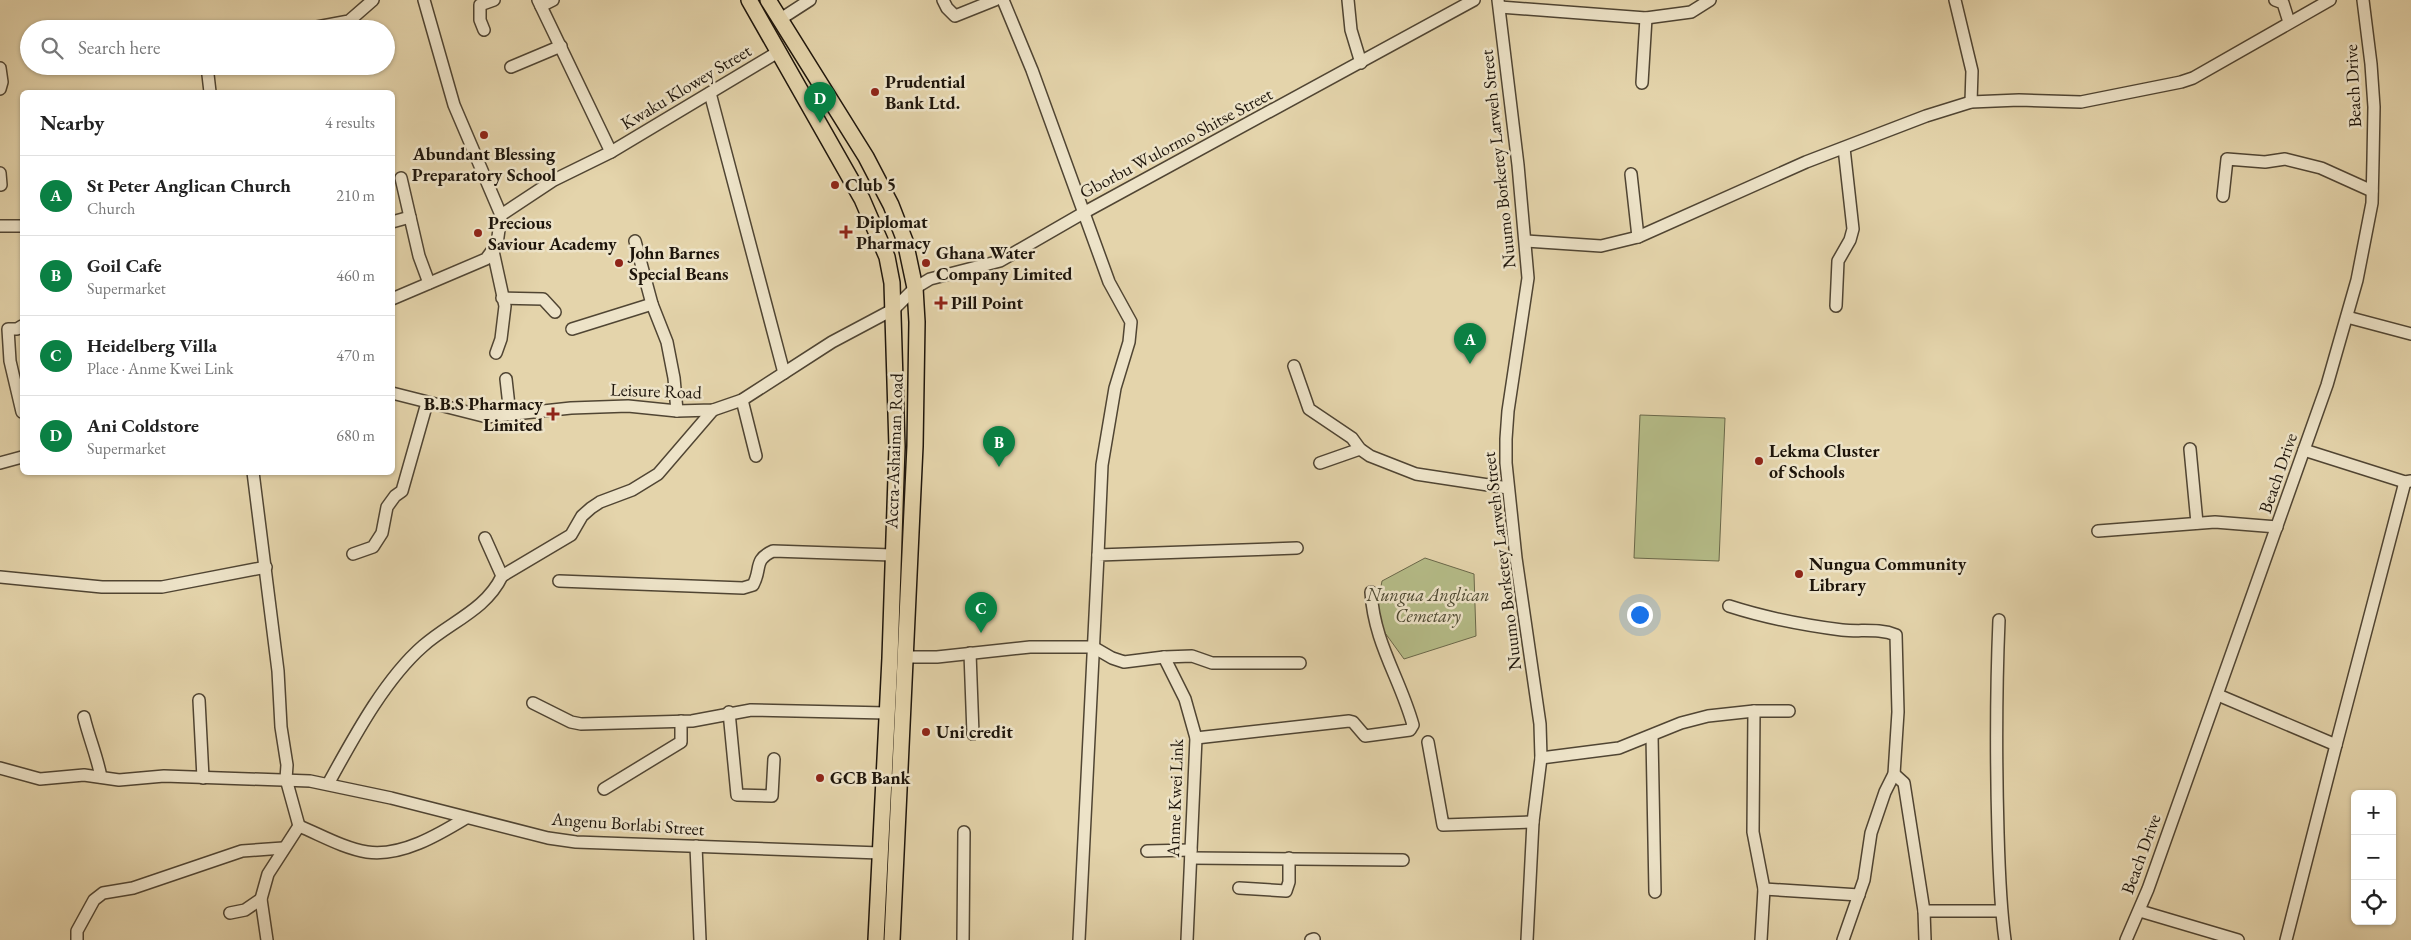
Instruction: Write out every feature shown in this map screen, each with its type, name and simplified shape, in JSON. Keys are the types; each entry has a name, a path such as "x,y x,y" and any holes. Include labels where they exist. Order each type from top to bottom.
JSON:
{"main road":[{"name":"Accra-Ashaiman Road","path":"749,0 862,199 887,257 894,309 896,447 876,940"},
{"name":"Accra-Ashaiman Road","path":"768,0 866,157 891,205 905,241 915,288 917,322 915,446 892,940"}],"street":[{"path":"349,20 373,0"},
{"path":"395,298 486,260 497,244 501,215 454,105 424,0"},
{"path":"484,30 480,20 480,5 494,0"},
{"path":"553,0 539,3 562,46 611,152"},
{"path":"779,20 810,0"},
{"path":"943,0 947,8 955,16 995,0"},
{"path":"1003,0 1032,70 1109,282 1131,322 1132,330 1107,425 1102,465 1079,940"},
{"path":"1348,0 1351,30 1361,63"},
{"name":"Gborbu Wulormo Shitse Street","path":"894,309 915,288 930,280 1000,262 1085,212 1474,0"},
{"path":"1500,4 1646,18 1691,12 1710,0"},
{"path":"1955,0 1972,71 1972,102"},
{"path":"2275,0 2283,3 2289,22"},
{"path":"1526,241 1601,246 1638,237 1844,148 1926,116 1972,102 2019,100 2081,102 2181,82 2193,78 2330,0"},
{"name":"Beach Drive","path":"2126,940 2140,911 2278,527 2327,385 2359,270 2372,203 2374,107 2363,0"},
{"name":"Nuumo Borketey Larweh Street","path":"1500,4 1526,241 1527,292 1508,411 1506,463 1520,588 1540,724 1541,758 1533,822 1527,940"},
{"path":"1642,83 1646,18"},
{"path":"511,67 562,46"},
{"name":"Kwaku Klowey Street","path":"501,215 554,180 611,152 778,52"},
{"path":"0,68 2,82 0,89"},
{"path":"208,75 210,90"},
{"path":"710,92 784,373"},
{"path":"1836,306 1838,261 1850,240 1853,229 1844,148"},
{"path":"2223,196 2227,159 2265,162 2285,159 2321,168 2372,191"},
{"path":"1631,174 1638,237"},
{"path":"401,178 419,256 429,283"},
{"path":"395,221 410,217"},
{"path":"0,226 20,226"},
{"path":"635,241 652,304 667,342 674,378 676,411"},
{"path":"493,251 505,306 505,316 496,353"},
{"path":"502,298 532,297 543,299 555,312"},
{"path":"572,329 652,304"},
{"name":"Leisure Road","path":"395,394 487,417 571,408 628,406 676,411 713,410 742,400 832,342 894,309"},
{"path":"2347,317 2411,334"},
{"path":"20,327 4,329 20,404"},
{"path":"1294,366 1309,409 1352,438 1360,449 1370,456 1416,474 1508,488"},
{"path":"506,379 510,415"},
{"path":"742,400 756,456"},
{"path":"352,554 373,547 382,533 387,507 395,496 402,491 427,403"},
{"path":"328,784 362,724 389,684 422,646 476,608 494,592 502,576 571,535 582,516 591,508 600,502 632,490 658,474 713,410"},
{"path":"2190,448 2197,523"},
{"path":"1320,463 1360,449"},
{"path":"2286,940 2336,744 2408,481 2304,450"},
{"path":"0,463 20,458"},
{"path":"253,475 278,671 281,727 287,765 286,779 299,826"},
{"path":"2098,531 2215,522 2278,527"},
{"path":"485,538 502,576"},
{"path":"1098,555 1297,548"},
{"path":"559,581 742,588 753,585 763,556 773,551 892,555"},
{"path":"0,576 102,587 162,587 266,567"},
{"path":"1196,738 1341,721 1352,722 1365,736 1410,730 1413,725 1407,705 1380,643 1372,611 1371,592"},
{"path":"1729,606 1782,621 1844,630 1889,632 1896,635 1898,712 1894,774 1885,792 1872,833 1864,880 1843,940"},
{"path":"1999,620 1996,688 2001,911 2005,940"},
{"path":"904,658 937,657 1030,647 1093,647 1112,658 1124,662 1192,656 1212,664 1300,663"},
{"path":"970,652 973,734"},
{"name":"Anme Kwei Link","path":"1164,657 1185,699 1196,738 1187,940"},
{"path":"2218,695 2336,744"},
{"path":"199,700 203,778"},
{"path":"533,703 571,722 581,724 681,721 751,710 886,713"},
{"path":"1541,758 1620,748 1681,723 1708,716 1754,711 1789,711"},
{"path":"1754,711 1753,832 1764,889 1762,940"},
{"path":"729,712 737,795 772,796 774,759"},
{"path":"84,717 90,743 96,752 101,777"},
{"path":"604,789 680,742 681,721"},
{"path":"1652,736 1655,892"},
{"path":"1428,742 1443,825 1533,822"},
{"name":"Angenu Borlabi Street","path":"0,768 40,779 84,774 119,780 164,776 286,779 328,784 466,818 576,842 880,853"},
{"path":"1894,774 1904,783 1924,911 1925,940"},
{"path":"299,826 346,846 367,852 391,852 443,832 466,818"},
{"path":"267,940 261,899 268,874 283,848 299,826"},
{"path":"963,940 964,832"},
{"path":"696,846 700,940"},
{"path":"77,940 77,931 94,900 103,893 133,888 242,851 283,848"},
{"path":"1147,851 1289,858 1403,860"},
{"path":"1239,888 1286,891 1289,882 1289,858"},
{"path":"1764,889 1859,895"},
{"path":"230,913 245,910 261,899"},
{"path":"1924,911 2001,911"},
{"path":"2140,911 2238,940"}],"green space":[{"path":"1640,415 1725,418 1719,561 1634,558"},
{"name":"Nungua Anglican Cemetary","path":"1425,558 1474,574 1476,636 1404,659 1375,619 1382,581"}],"place":[{"name":"Prudential Bank Ltd.","path":"875,92"},
{"name":"Ani Coldstore","path":"820,123"},
{"name":"Abundant Blessing Preparatory School","path":"484,135"},
{"name":"Club 5","path":"835,185"},
{"name":"Diplomat Pharmacy","path":"846,232"},
{"name":"Precious Saviour Academy","path":"478,233"},
{"name":"John Barnes Special Beans","path":"619,263"},
{"name":"Ghana Water Company Limited","path":"926,263"},
{"name":"Pill Point","path":"941,303"},
{"name":"St Peter Anglican Church","path":"1470,364"},
{"name":"B.B.S Pharmacy Limited","path":"553,414"},
{"name":"Lekma Cluster of Schools","path":"1759,461"},
{"name":"Goil Cafe","path":"999,467"},
{"name":"Nungua Community Library","path":"1799,574"},
{"name":"Heidelberg Villa","path":"981,633"},
{"name":"Uni credit","path":"926,732"},
{"name":"GCB Bank","path":"820,778"}]}
